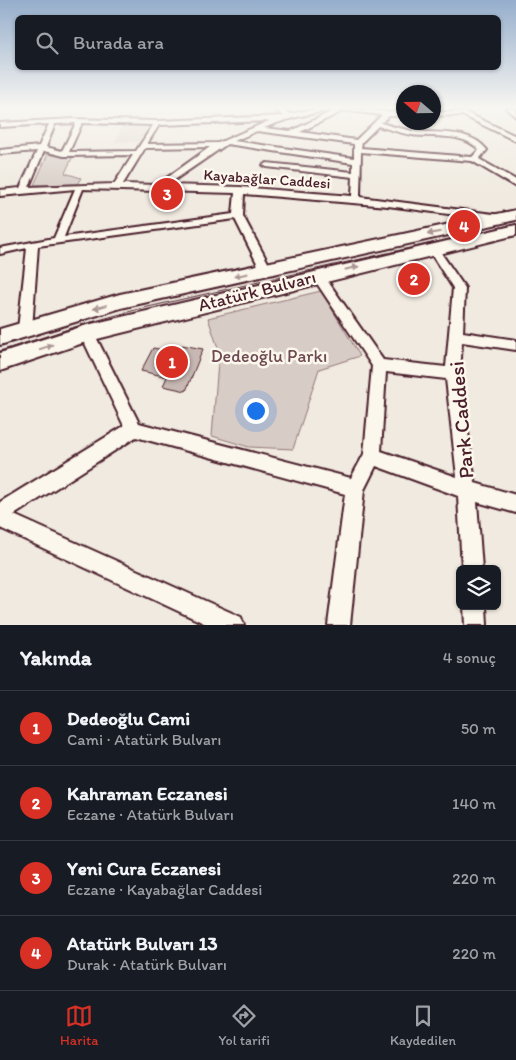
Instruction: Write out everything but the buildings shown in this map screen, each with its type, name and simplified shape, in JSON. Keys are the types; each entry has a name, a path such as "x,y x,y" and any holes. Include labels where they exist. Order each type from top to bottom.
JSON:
{"main road":[{"name":"Atatürk Bulvarı","path":"0,337 120,301 509,216"},
{"name":"Atatürk Bulvarı","path":"0,362 88,333 318,276 516,230"}],"street":[{"path":"22,190 46,137"},
{"path":"64,154 72,137"},
{"path":"117,186 148,137"},
{"path":"160,186 224,144 239,137"},
{"path":"309,137 358,146 474,159 516,184"},
{"path":"356,199 358,146 365,137"},
{"path":"466,137 480,144 483,152 474,159"},
{"path":"0,152 41,148 64,154 224,144 357,161"},
{"path":"267,165 357,175"},
{"name":"Kayabağlar Caddesi","path":"0,193 80,187 160,186 356,199 509,216"},
{"path":"57,242 80,187"},
{"path":"240,190 238,216 266,270"},
{"path":"0,251 34,244 238,216"},
{"path":"24,329 34,244"},
{"name":"Park Caddesi","path":"434,249 459,288 453,374 467,490 472,565"},
{"path":"318,276 379,365 372,456 355,488 339,625"},
{"path":"88,333 134,429"},
{"path":"457,336 516,344"},
{"path":"379,365 453,374"},
{"path":"0,513 134,429 355,488"},
{"path":"372,456 467,490 516,504"},
{"path":"0,518 233,625"},
{"path":"475,610 476,625"}],"shaded area":[{"path":"117,137 146,137 143,142 115,142"}],"green space":[{"path":"48,154 73,156 65,173 81,178 77,184 34,185"},
{"name":"Dedeoğlu Parkı","path":"321,291 360,356 319,369 293,449 249,447 212,436 219,351 208,318"}],"tram line":[{"path":"0,351 84,324 139,309 516,224"}],"place":[{"name":"Yeni Cura Eczanesi","path":"167,194"},
{"name":"Atatürk Bulvarı 13","path":"464,226"},
{"name":"Kahraman Eczanesi","path":"414,279"},
{"name":"Dedeoğlu Cami","path":"172,362"}]}
